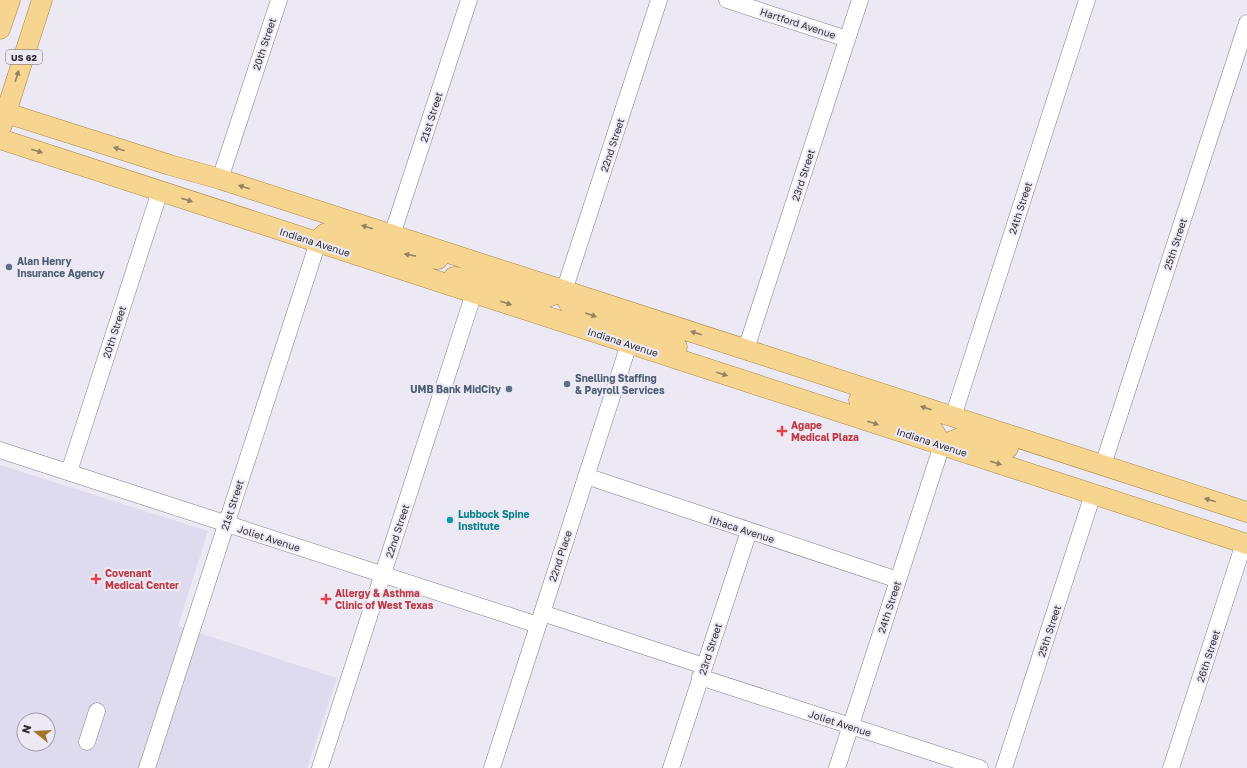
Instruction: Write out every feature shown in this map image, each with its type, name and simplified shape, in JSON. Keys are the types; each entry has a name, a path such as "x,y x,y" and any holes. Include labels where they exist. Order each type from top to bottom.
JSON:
{"main road":[{"path":"0,29 10,0"},
{"name":"US 62","path":"2,118 42,0"},
{"path":"2,118 220,179 1247,512"},
{"name":"Indiana Avenue","path":"0,139 1246,544"},
{"path":"318,242 322,236 330,232 349,236 392,252 422,258 476,262"},
{"path":"402,270 482,281 521,293 547,297 564,291"},
{"path":"564,291 568,302 573,309 673,344 702,367"},
{"path":"746,349 845,395 919,422 933,430 942,445 960,438 982,440 1068,466 1103,465"}],"street":[{"name":"20th Street","path":"220,179 278,0"},
{"name":"21st Street","path":"392,235 469,0"},
{"name":"22nd Street","path":"564,291 659,0"},
{"name":"Hartford Avenue","path":"727,0 847,39"},
{"name":"23rd Street","path":"746,349 860,0"},
{"name":"24th Street","path":"953,417 1087,0"},
{"name":"25th Street","path":"1103,465 1247,23"},
{"name":"20th Street","path":"68,472 160,191"},
{"name":"21st Street","path":"147,768 318,242"},
{"name":"22nd Street","path":"320,768 474,293"},
{"name":"22nd Place","path":"492,768 629,344"},
{"name":"24th Street","path":"837,768 942,445"},
{"name":"Joliet Avenue","path":"0,450 382,574 540,619 702,672 851,726 980,768"},
{"name":"Ithaca Avenue","path":"586,476 898,580"},
{"name":"25th Street","path":"1004,768 1093,494"},
{"name":"23rd Street","path":"671,768 749,531"},
{"name":"26th Street","path":"1171,768 1246,544"},
{"path":"87,742 97,711"}],"shaded area":[{"name":"Covenant Medical Center","path":"0,465 208,531 178,626 337,678 307,768 0,768"}],"place":[{"name":"Alan Henry Insurance Agency","path":"9,267"},
{"name":"Snelling Staffing & Payroll Services","path":"567,384"},
{"name":"UMB Bank MidCity","path":"509,389"},
{"name":"Agape Medical Plaza","path":"782,431"},
{"name":"Lubbock Spine Institute","path":"450,520"},
{"name":"Covenant Medical Center","path":"96,579"},
{"name":"Allergy & Asthma Clinic of West Texas","path":"326,599"}]}
